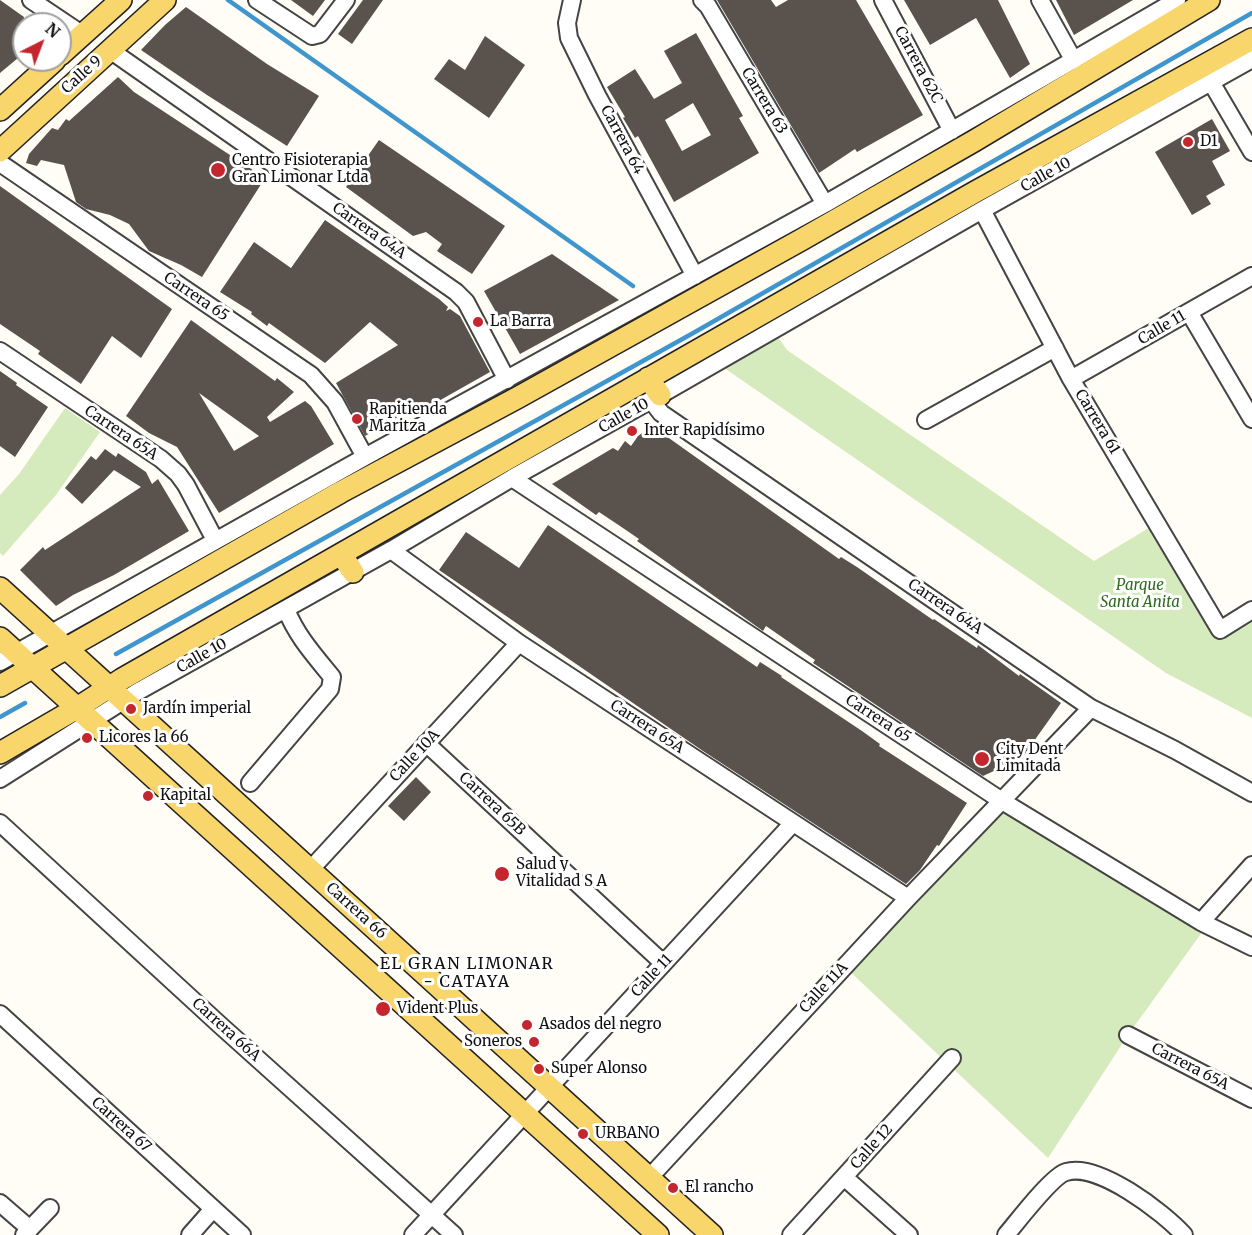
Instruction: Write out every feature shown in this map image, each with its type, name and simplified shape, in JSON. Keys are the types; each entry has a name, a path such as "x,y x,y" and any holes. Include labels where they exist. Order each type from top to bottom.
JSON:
{"main road":[{"name":"Calle 9","path":"72,45 121,0"},
{"name":"Calle 9","path":"0,151 165,0"},
{"path":"0,686 67,649 337,483 517,398 671,300 801,240 889,178 974,141 1160,20 1209,0"},
{"name":"Calle 10","path":"0,753 85,715 117,694 347,563 648,378 975,192 1219,71 1252,39"},
{"name":"Calle 9","path":"0,110 42,72"},
{"path":"648,378 656,398"},
{"name":"Carrera 66","path":"0,588 712,1235"},
{"path":"0,638 9,657 33,669 85,715 658,1235"}],"street":[{"path":"31,0 83,35"},
{"path":"257,0 312,36 320,34 346,0"},
{"name":"Carrera 64","path":"572,0 567,23 569,38 597,95 695,276"},
{"name":"Carrera 63","path":"702,0 708,6 825,204"},
{"name":"Carrera 62C","path":"883,0 952,131"},
{"path":"1040,0 1074,61"},
{"path":"9,657 215,540 337,483 365,457 507,380 671,300 695,276 825,204 889,178 952,131 1074,61 1160,20 1177,0"},
{"name":"Carrera 64A","path":"110,50 456,292 466,302 507,380"},
{"name":"Calle 10","path":"117,694 286,609 347,563 391,550 1219,71 1252,60"},
{"path":"1219,71 1252,152"},
{"name":"Carrera 65","path":"0,163 310,375 335,402 365,457"},
{"name":"Carrera 61","path":"982,210 1071,379 1220,630 1252,610"},
{"name":"Calle 11","path":"1071,379 1252,276"},
{"path":"1189,312 1252,419"},
{"path":"926,420 1055,348"},
{"name":"Carrera 65A","path":"0,351 161,459 178,474 186,485 215,540"},
{"name":"Carrera 64A","path":"656,398 661,413 1091,708 1175,750 1252,793"},
{"name":"Carrera 65","path":"512,478 1002,801 1201,922 1252,947"},
{"name":"Carrera 65A","path":"391,550 519,643 908,898"},
{"path":"249,783 330,689 332,683 332,676 298,634 286,609"},
{"name":"Calle 10A","path":"310,870 519,643"},
{"name":"Calle 11A","path":"649,1178 908,898 1091,708"},
{"name":"Calle 10","path":"0,779 85,715"},
{"name":"Carrera 65B","path":"426,743 663,963"},
{"name":"Carrera 66A","path":"0,823 454,1235"},
{"name":"Calle 11","path":"414,1235 793,823"},
{"path":"1201,922 1252,865"},
{"name":"Carrera 67","path":"0,1014 242,1235"},
{"name":"Carrera 65A","path":"1128,1035 1252,1099"},
{"name":"Calle 12","path":"791,1235 952,1058"},
{"path":"1006,1235 1050,1184 1064,1172 1081,1170 1129,1191 1158,1210 1184,1235"},
{"path":"844,1177 909,1235"},
{"path":"0,1203 27,1232 50,1208"},
{"path":"190,1235 213,1209"}],"green space":[{"name":"Parque Santa Anita","path":"773,330 787,350 1094,561 1157,523 1220,629 1252,610 1252,718 1166,673 717,363"},
{"path":"65,408 100,432 56,495 3,556 0,553 0,495 19,474"},
{"path":"1002,801 1208,924 1128,1035 1048,1158 845,967"}],"building":[{"path":"0,0 17,12 12,12 12,63 0,73"},
{"path":"291,0 325,0 313,16"},
{"path":"363,0 383,0 352,44 338,34"},
{"path":"717,0 771,0 776,7 788,0 856,0 923,115 857,152 855,149 819,173"},
{"path":"904,0 998,0 1030,64 1010,78 976,18 930,45"},
{"path":"1056,0 1133,0 1074,35"},
{"path":"186,7 267,64 319,96 287,146 141,50"},
{"path":"696,33 743,116 739,118 759,153 674,202 638,136 635,138 607,87 635,69 654,99 682,83 664,51","holes":["693,103 711,135 682,151 665,120"]},
{"path":"485,36 525,65 489,118 434,79 449,59 465,70"},
{"path":"118,77 134,92 265,178 202,277 149,251 129,224 110,215 86,209 76,202 64,165 41,160 37,166 26,163 29,154 52,128 58,130 66,119 69,121"},
{"path":"1212,119 1230,151 1212,161 1225,185 1206,196 1211,204 1192,215 1155,152"},
{"path":"379,140 505,226 472,274 437,251 442,244 426,232 413,236 346,187"},
{"path":"0,186 172,309 141,358 112,336 81,384 38,354 40,351 0,324"},
{"path":"325,220 439,299 448,307 446,311 450,309 460,316 490,372 421,411 418,405 365,436 336,383 398,345 370,322 325,363 269,323 267,326 251,314 252,312 220,292 254,242 291,268"},
{"path":"552,254 619,300 520,354 484,291"},
{"path":"191,320 275,381 277,378 294,392 267,417 270,422 305,401 311,406 334,444 219,513 177,447 149,433 126,416","holes":["199,393 259,436 234,451"]},
{"path":"0,371 48,407 15,457 0,446"},
{"path":"652,426 839,559 841,557 857,567 977,648 978,645 1019,676 1020,674 1061,703 1022,758 983,776 813,663 815,660 766,626 763,631 637,541 639,539 620,526 599,512 596,515 552,484 613,448 618,451 625,441 631,446 638,436"},
{"path":"105,449 116,457 118,453 146,472 152,484 158,479 189,531 56,606 20,570 43,547 45,550 141,487 114,470 82,504 65,488 91,456 96,460"},
{"path":"548,525 757,667 760,662 782,676 862,731 880,744 879,746 967,803 920,870 906,884 703,751 439,570 466,532 519,568"},
{"path":"416,777 431,792 404,821 388,806"}],"waterway":[{"path":"228,0 633,286"},
{"path":"116,654 695,332 1252,13"},
{"path":"0,717 25,703"}],"place":[{"name":"D1","path":"1188,142"},
{"name":"Centro Fisioterapia Gran Limonar Ltda","path":"218,170"},
{"name":"La Barra","path":"478,322"},
{"name":"Rapitienda Maritza","path":"357,419"},
{"name":"Inter Rapidísimo","path":"632,431"},
{"name":"Jardín imperial","path":"131,709"},
{"name":"Licores la 66","path":"87,738"},
{"name":"City Dent Limitada","path":"982,759"},
{"name":"Kapital","path":"148,796"},
{"name":"Salud y Vitalidad S A","path":"502,874"},
{"name":"Vident Plus","path":"383,1009"},
{"name":"Asados del negro","path":"527,1025"},
{"name":"Soneros","path":"534,1042"},
{"name":"Super Alonso","path":"539,1069"},
{"name":"URBANO","path":"583,1134"},
{"name":"El rancho","path":"673,1188"}],"district":[{"name":"EL GRAN LIMONAR - CATAYA","path":"467,973"}]}
